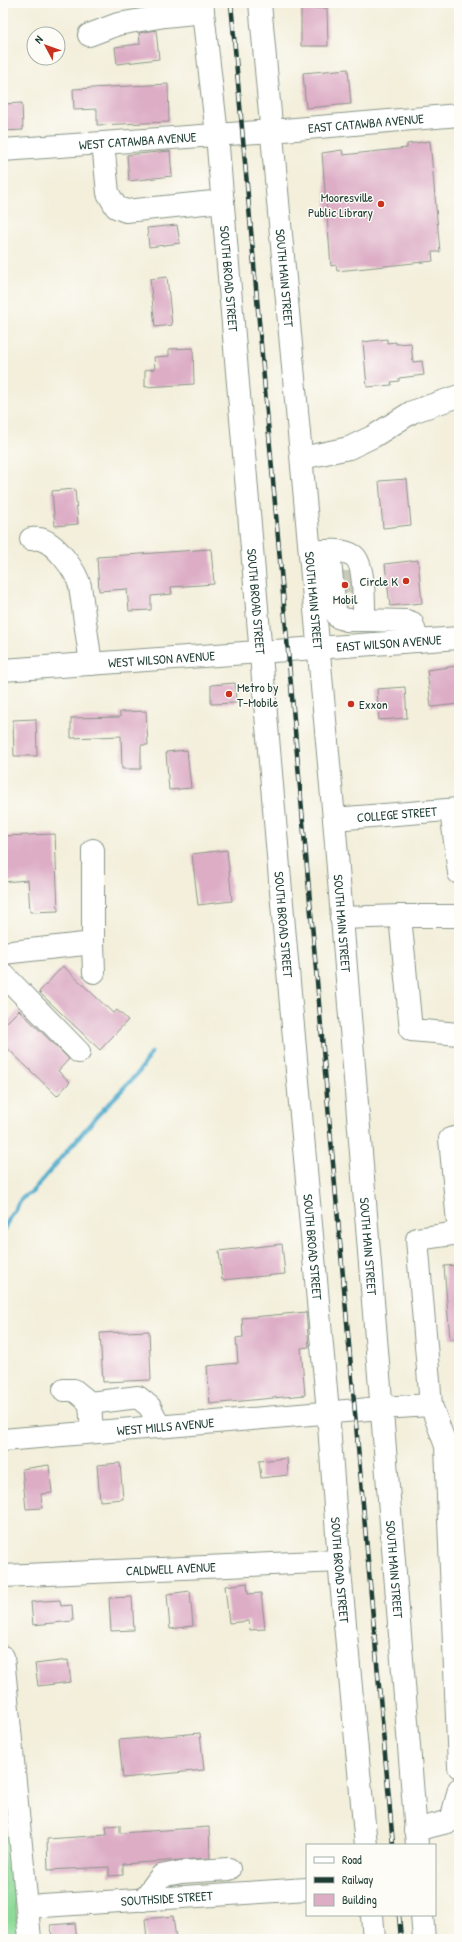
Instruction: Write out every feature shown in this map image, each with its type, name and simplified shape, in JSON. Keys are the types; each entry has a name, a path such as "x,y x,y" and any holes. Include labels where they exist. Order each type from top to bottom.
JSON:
{"street":[{"name":"SOUTH MAIN STREET","path":"260,3 302,458 320,551 319,648 416,1838"},
{"path":"89,35 118,24 203,8"},
{"name":"SOUTH BROAD STREET","path":"203,8 223,201 284,935 328,1412 339,1561 366,1844"},
{"name":"EAST CATAWBA AVENUE","path":"272,131 459,115"},
{"name":"WEST CATAWBA AVENUE","path":"3,150 272,131"},
{"path":"103,143 108,193 116,207 126,211 223,201"},
{"path":"302,458 349,448 374,436 412,412 459,396"},
{"path":"31,539 40,539 51,545 70,565 76,575 91,664"},
{"path":"320,551 344,552 354,556 358,561 346,582 335,610 338,617 347,620 406,621 412,623 418,641"},
{"path":"320,551 346,582 364,596 364,620"},
{"name":"EAST WILSON AVENUE","path":"319,648 459,638"},
{"name":"WEST WILSON AVENUE","path":"3,670 319,648"},
{"path":"455,809 459,867"},
{"name":"COLLEGE STREET","path":"334,819 455,809"},
{"path":"93,850 94,972"},
{"path":"400,916 412,1030 459,1034"},
{"path":"341,918 459,916"},
{"path":"3,953 93,943"},
{"path":"3,974 79,1052"},
{"path":"459,1137 450,1139 459,1233 417,1239 431,1405 446,1446 459,1767"},
{"path":"64,1390 74,1390 90,1403 138,1397 150,1407 159,1426"},
{"path":"90,1403 92,1432"},
{"name":"WEST MILLS AVENUE","path":"3,1440 328,1412 431,1405"},
{"name":"CALDWELL AVENUE","path":"3,1576 339,1561"},
{"path":"3,1657 11,1823 27,1907 30,1939"},
{"path":"416,1838 451,1821 459,1789"},
{"path":"143,1900 161,1876 181,1872 229,1869"},
{"name":"SOUTHSIDE STREET","path":"27,1907 306,1889"},
{"path":"372,1916 374,1939"},
{"path":"422,1916 424,1939"}],"green space":[{"path":"3,1746 19,1939 3,1939"}],"building":[{"path":"327,8 328,46 301,46 301,9"},
{"path":"156,30 159,59 117,64 115,47 140,44 139,33"},
{"path":"348,69 351,104 306,108 303,73"},
{"path":"168,84 169,122 97,125 97,109 74,110 73,89"},
{"path":"22,103 23,130 3,131 3,104"},
{"name":"Mooresville Public Library","path":"430,141 440,252 432,252 433,261 337,271 336,265 331,266 322,153 342,150 343,155 407,148 407,144"},
{"path":"170,151 172,176 129,181 127,155"},
{"path":"177,225 180,243 149,247 147,228"},
{"path":"167,277 172,325 155,327 150,279"},
{"path":"387,339 387,343 411,343 413,362 422,361 424,375 399,378 399,381 391,382 392,385 367,387 363,342"},
{"path":"193,348 194,384 145,387 145,370 155,369 154,357 169,356 169,349"},
{"path":"407,479 411,525 383,528 379,481"},
{"path":"75,489 78,524 55,526 52,491"},
{"path":"211,549 214,584 171,587 172,594 151,596 151,610 129,611 127,589 99,591 97,557"},
{"path":"418,560 422,603 390,606 385,564"},
{"path":"457,666 459,704 431,707 427,670"},
{"path":"235,683 236,703 211,704 211,685"},
{"path":"405,687 407,718 379,720 377,689"},
{"path":"146,711 148,745 141,745 141,769 122,769 121,736 71,738 71,718 120,717 120,712"},
{"path":"36,719 37,756 14,756 13,720"},
{"path":"187,750 191,788 169,790 166,752"},
{"path":"55,834 58,911 30,912 28,880 3,882 3,836"},
{"path":"227,850 232,901 198,905 192,854"},
{"path":"63,966 113,1013 117,1010 128,1020 100,1050 39,992"},
{"path":"19,1010 69,1059 58,1071 70,1082 57,1096 3,1044 3,1026"},
{"path":"282,1244 285,1274 222,1280 219,1251"},
{"path":"459,1265 459,1339 450,1339 444,1266"},
{"path":"306,1312 309,1347 301,1348 305,1395 210,1404 207,1366 238,1363 236,1338 243,1337 242,1318"},
{"path":"149,1331 151,1380 103,1382 100,1333"},
{"path":"287,1458 288,1475 261,1478 259,1461"},
{"path":"120,1463 123,1499 100,1501 97,1465"},
{"path":"49,1465 52,1493 41,1494 42,1508 26,1509 22,1469"},
{"path":"247,1583 248,1594 261,1593 265,1629 250,1630 249,1621 229,1623 225,1586"},
{"path":"190,1591 193,1626 170,1629 167,1594"},
{"path":"132,1597 134,1630 111,1631 109,1598"},
{"path":"60,1600 61,1606 72,1605 73,1621 33,1625 31,1602"},
{"path":"68,1660 71,1682 38,1686 35,1664"},
{"path":"200,1733 204,1770 123,1778 119,1740"},
{"path":"120,1825 120,1833 209,1827 210,1858 123,1864 123,1875 109,1876 109,1867 48,1870 47,1839 107,1835 106,1826"},
{"path":"173,1916 176,1939 147,1939 145,1919"},
{"path":"75,1923 77,1939 52,1939 51,1925"}],"waterway":[{"path":"3,1230 22,1198 32,1192 97,1116 139,1072 151,1053"}],"tunnel":[{"path":"335,582 353,582"}],"railway":[{"path":"231,3 393,1844"},
{"path":"399,1916 401,1939"}],"place":[{"name":"Mooresville Public Library","path":"381,204"},
{"name":"Circle K","path":"406,581"},
{"name":"Mobil","path":"345,585"},
{"name":"Metro by T-Mobile","path":"229,694"},
{"name":"Exxon","path":"351,704"}]}
